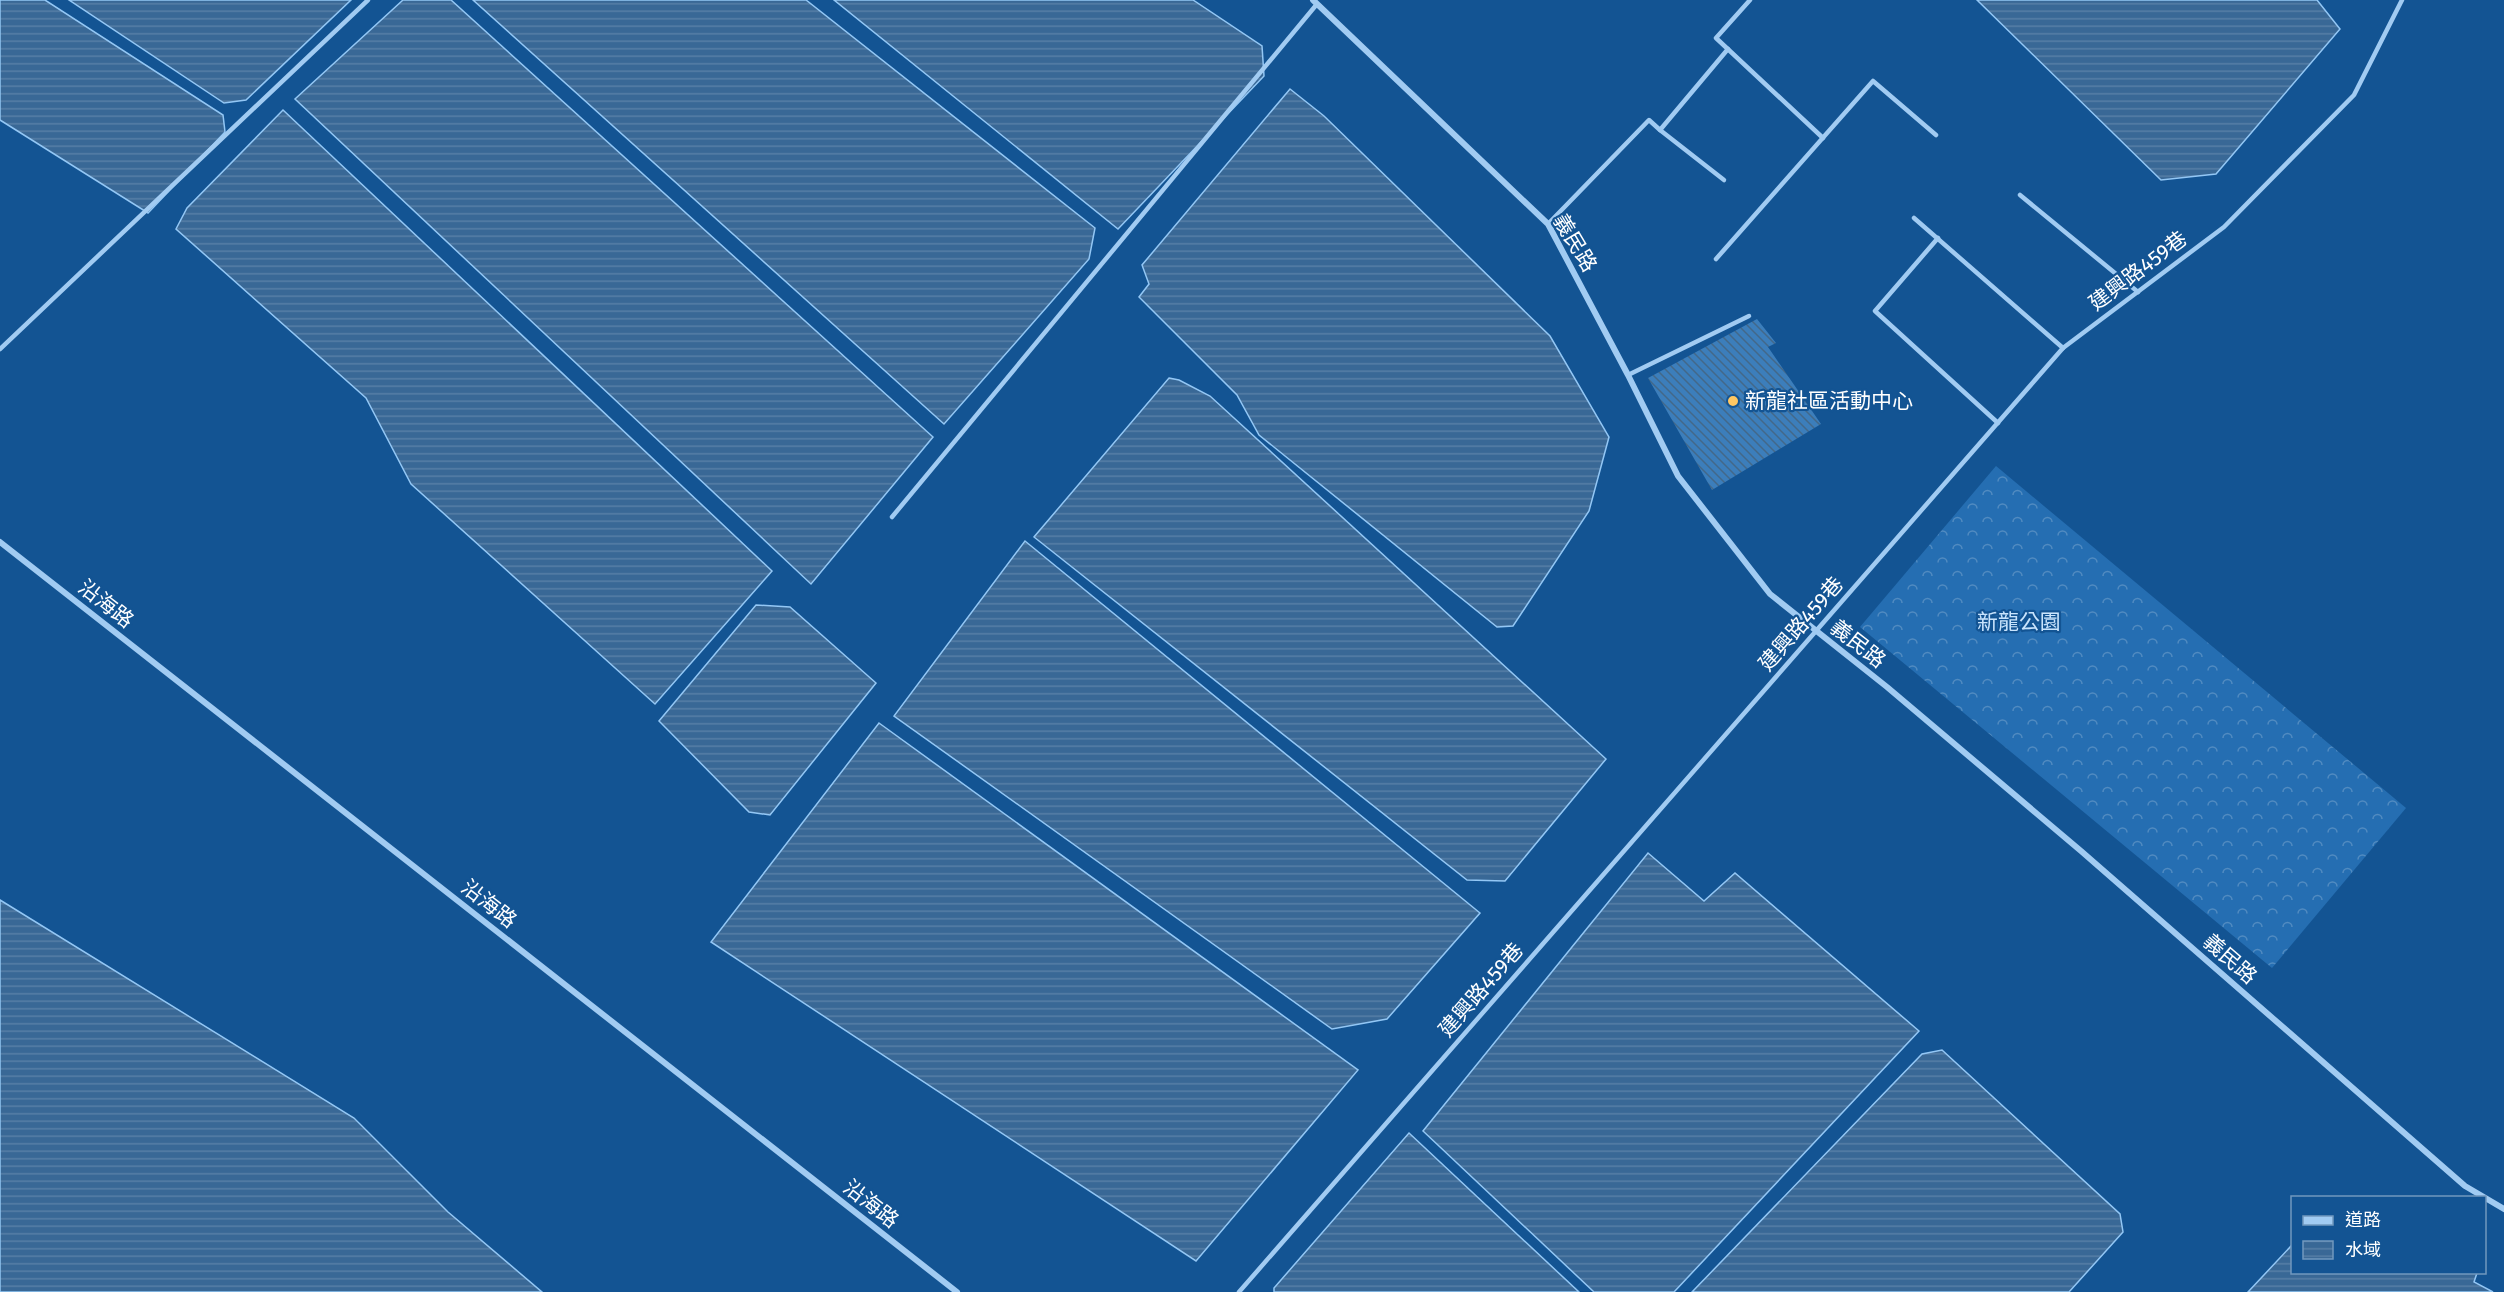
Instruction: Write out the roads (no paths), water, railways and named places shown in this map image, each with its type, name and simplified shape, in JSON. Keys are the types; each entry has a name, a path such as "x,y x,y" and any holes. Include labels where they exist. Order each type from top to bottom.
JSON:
{"street":[{"name":"義民路","path":"1315,2 1548,224 1628,375 1678,476 1770,594 1887,687 2081,851 2465,1185 2483,1196"},
{"name":"沿海路","path":"0,542 957,1292"},
{"name":"義民路","path":"2486,1198 2504,1209"}],"lane":[{"path":"0,349 368,0"},
{"path":"1750,0 1716,38 1823,138"},
{"name":"建興路459巷","path":"1239,1292 2063,348 2224,227 2354,94 2402,0"},
{"path":"891,517 1315,2"},
{"path":"1660,130 1728,49"},
{"path":"1716,260 1873,81 1936,135"},
{"path":"1548,224 1649,120 1724,180"},
{"path":"2020,195 2138,292"},
{"path":"1914,218 2063,348"},
{"path":"1938,238 1875,311 1998,423"},
{"path":"1628,375 1749,316"}],"water":[{"path":"0,0 45,0 223,115 225,132 148,213 0,120"},
{"path":"69,0 351,0 246,100 224,103"},
{"path":"403,0 451,0 933,437 811,584 295,99"},
{"path":"473,0 806,0 1095,228 1089,259 944,424"},
{"path":"834,0 1193,0 1262,46 1264,76 1118,229"},
{"path":"1977,0 2317,0 2340,29 2216,174 2161,180"},
{"path":"1290,89 1324,116 1550,336 1609,437 1589,511 1513,626 1497,627 1259,435 1237,395 1139,297 1149,284 1142,265"},
{"path":"283,110 772,571 655,704 411,484 366,398 176,229 187,208"},
{"path":"1169,378 1179,380 1210,396 1606,759 1505,881 1467,880 1034,537"},
{"path":"1025,541 1480,913 1387,1019 1332,1029 894,716"},
{"path":"756,605 790,607 876,683 770,815 749,812 659,721"},
{"path":"879,723 1358,1070 1196,1261 711,942"},
{"path":"1648,853 1704,901 1735,873 1919,1031 1674,1292 1594,1292 1423,1131"},
{"path":"0,900 354,1118 448,1212 542,1292 0,1292"},
{"path":"1942,1050 2120,1214 2123,1232 2069,1292 1692,1292 1922,1054"},
{"path":"1409,1133 1579,1292 1274,1292 1274,1288"},
{"path":"2291,1246 2291,1274 2477,1274 2474,1282 2493,1292 2248,1292"}],"place":[{"name":"新龍社區活動中心","path":"1733,401"}],"park label":[{"name":"新龍公園","path":"2019,622"}]}
